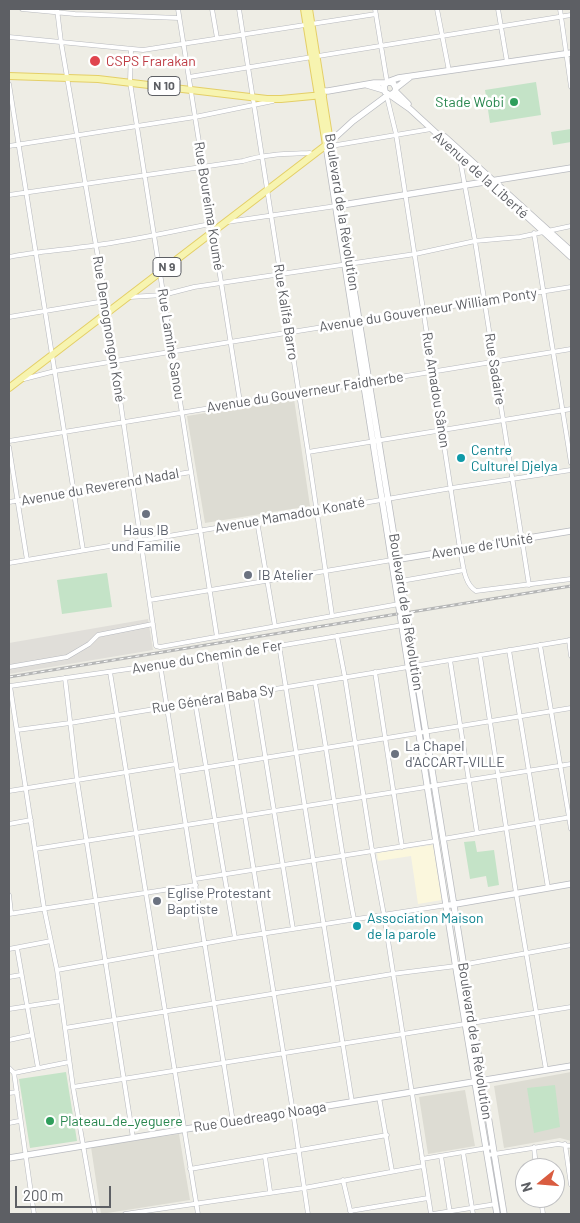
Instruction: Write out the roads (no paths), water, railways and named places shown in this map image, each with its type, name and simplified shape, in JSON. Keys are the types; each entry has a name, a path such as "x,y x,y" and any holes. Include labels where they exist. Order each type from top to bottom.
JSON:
{"main road":[{"name":"Boulevard de la Révolution","path":"304,9 309,23"},
{"name":"Boulevard de la Révolution","path":"309,9 309,23 330,141 347,264 395,560 399,604 412,667"},
{"name":"N 10","path":"9,74 67,75 130,80 282,99 365,84 388,82 398,78 569,53"},
{"name":"N 10","path":"365,84 389,92 410,77"},
{"path":"330,141 389,92 394,84 388,82 389,92"},
{"name":"Avenue de la Liberté","path":"389,92 490,181"},
{"name":"Avenue de la Liberté","path":"389,92 571,251"},
{"name":"N 10","path":"253,96 322,93"},
{"name":"N 9","path":"9,386 160,271 212,228 223,223 330,141"},
{"path":"338,205 571,168"},
{"name":"Avenue de la Liberté","path":"546,231 571,257"},
{"name":"N 9","path":"9,386 52,353"},
{"name":"Avenue de l'Unité","path":"395,560 571,531"},
{"name":"Boulevard de la Révolution","path":"395,560 401,581 412,667 432,786 456,966 469,1023 490,1147 497,1214"},
{"name":"Boulevard de la Révolution","path":"440,840 454,904 469,1023"},
{"path":"447,905 571,884"},
{"name":"Rue Ouedreago Noaga","path":"9,1158 571,1066"},
{"name":"Boulevard de la Révolution","path":"491,1154 504,1214"}],"street":[{"path":"22,9 57,10 114,16 179,18"},
{"path":"113,9 114,16"},
{"name":"Rue Boureima Koumé","path":"178,9 240,402"},
{"path":"212,9 217,38"},
{"name":"Rue Kalifa Barro","path":"240,9 332,615"},
{"path":"437,9 449,71"},
{"path":"498,9 507,62"},
{"path":"560,9 569,53 571,87"},
{"name":"Rue Demognongon Koné","path":"57,10 115,362 156,645 160,647"},
{"path":"9,37 143,50 376,11 388,82"},
{"path":"189,76 571,15"},
{"name":"Rue Lamine Sanou","path":"131,50 130,80 136,126 218,637"},
{"path":"9,84 83,550"},
{"name":"Rue Amadou Sânon","path":"389,92 464,570 469,585 476,591 529,585"},
{"path":"9,146 195,117 282,99"},
{"path":"330,141 431,129"},
{"path":"9,195 282,154 311,154"},
{"name":"Rue Sadaire","path":"459,154 485,302 529,585"},
{"path":"223,223 338,205"},
{"path":"124,298 163,294 221,283 415,254 475,241 520,237 571,226"},
{"path":"9,257 212,228"},
{"path":"534,233 571,463"},
{"name":"Avenue du Gouverneur William Ponty","path":"19,380 55,371 571,287"},
{"path":"9,317 105,301"},
{"name":"Avenue du Gouverneur Faidherbe","path":"9,441 571,349"},
{"path":"308,452 571,409"},
{"path":"9,447 27,560"},
{"name":"Avenue Mamadou Konaté","path":"9,563 316,510 571,470"},
{"name":"Avenue du Reverend Nadal","path":"9,502 192,472"},
{"path":"257,520 275,626"},
{"path":"150,600 395,560"},
{"path":"401,581 464,570"},
{"path":"529,585 571,579"},
{"name":"Avenue du Chemin de Fer","path":"160,647 399,604"},
{"path":"9,667 67,657 89,644 98,635 153,624"},
{"name":"Avenue du Chemin de Fer","path":"10,686 219,656 403,625"},
{"path":"337,636 432,1214 450,1213 496,1204"},
{"path":"570,640 571,656"},
{"name":"Rue Général Baba Sy","path":"16,730 286,688 570,640"},
{"path":"279,645 352,1103"},
{"path":"540,645 571,830"},
{"path":"509,650 548,888"},
{"path":"219,656 284,1052 308,1214"},
{"path":"480,656 516,893 546,1070"},
{"path":"450,660 477,833"},
{"path":"160,664 234,1122"},
{"path":"110,672 198,1214"},
{"path":"375,672 402,847"},
{"path":"65,678 86,841 133,1138"},
{"path":"315,683 354,919"},
{"path":"10,686 44,908 57,970 73,1087 95,1214"},
{"path":"255,693 293,929"},
{"path":"195,702 235,938"},
{"path":"178,772 236,761 571,708"},
{"path":"9,792 176,764"},
{"path":"35,849 571,764"},
{"path":"195,879 253,868 402,847 570,818"},
{"path":"9,824 31,820"},
{"path":"9,895 10,913 196,885"},
{"path":"57,970 264,933 447,905"},
{"path":"9,949 51,941"},
{"path":"65,1028 334,983 463,965 571,945"},
{"path":"17,948 38,1068"},
{"path":"9,977 21,975"},
{"path":"9,1009 61,1001"},
{"path":"73,1087 571,1007"},
{"path":"9,1040 32,1035"},
{"path":"14,1073 70,1062"},
{"path":"9,1068 14,1073 19,1121 34,1214"},
{"path":"9,1093 17,1092"},
{"path":"379,1097 392,1171"},
{"path":"9,1122 19,1121"},
{"path":"190,1169 387,1136"},
{"path":"564,1144 571,1185"},
{"path":"491,1154 534,1146 564,1144 571,1146"},
{"path":"534,1146 535,1158"},
{"path":"422,1159 490,1147"},
{"path":"463,1152 473,1214"},
{"path":"265,1156 270,1191"},
{"path":"440,1156 450,1213"},
{"path":"125,1214 270,1191 304,1188 423,1166"},
{"path":"343,1180 351,1213 428,1198"}],"railway":[{"path":"411,612 571,586"},
{"path":"9,677 397,614"}],"place":[{"name":"CSPS Frarakan","path":"95,61"},
{"name":"Stade Wobi","path":"514,102"},
{"name":"Centre Culturel Djelya","path":"461,458"},
{"name":"Haus IB und Familie","path":"146,514"},
{"name":"IB Atelier","path":"248,575"},
{"name":"La Chapel d'ACCART-VILLE","path":"395,754"},
{"name":"Eglise Protestant Baptiste","path":"157,901"},
{"name":"Association Maison de la parole","path":"357,926"},
{"name":"Plateau_de_yeguere","path":"50,1121"}]}
